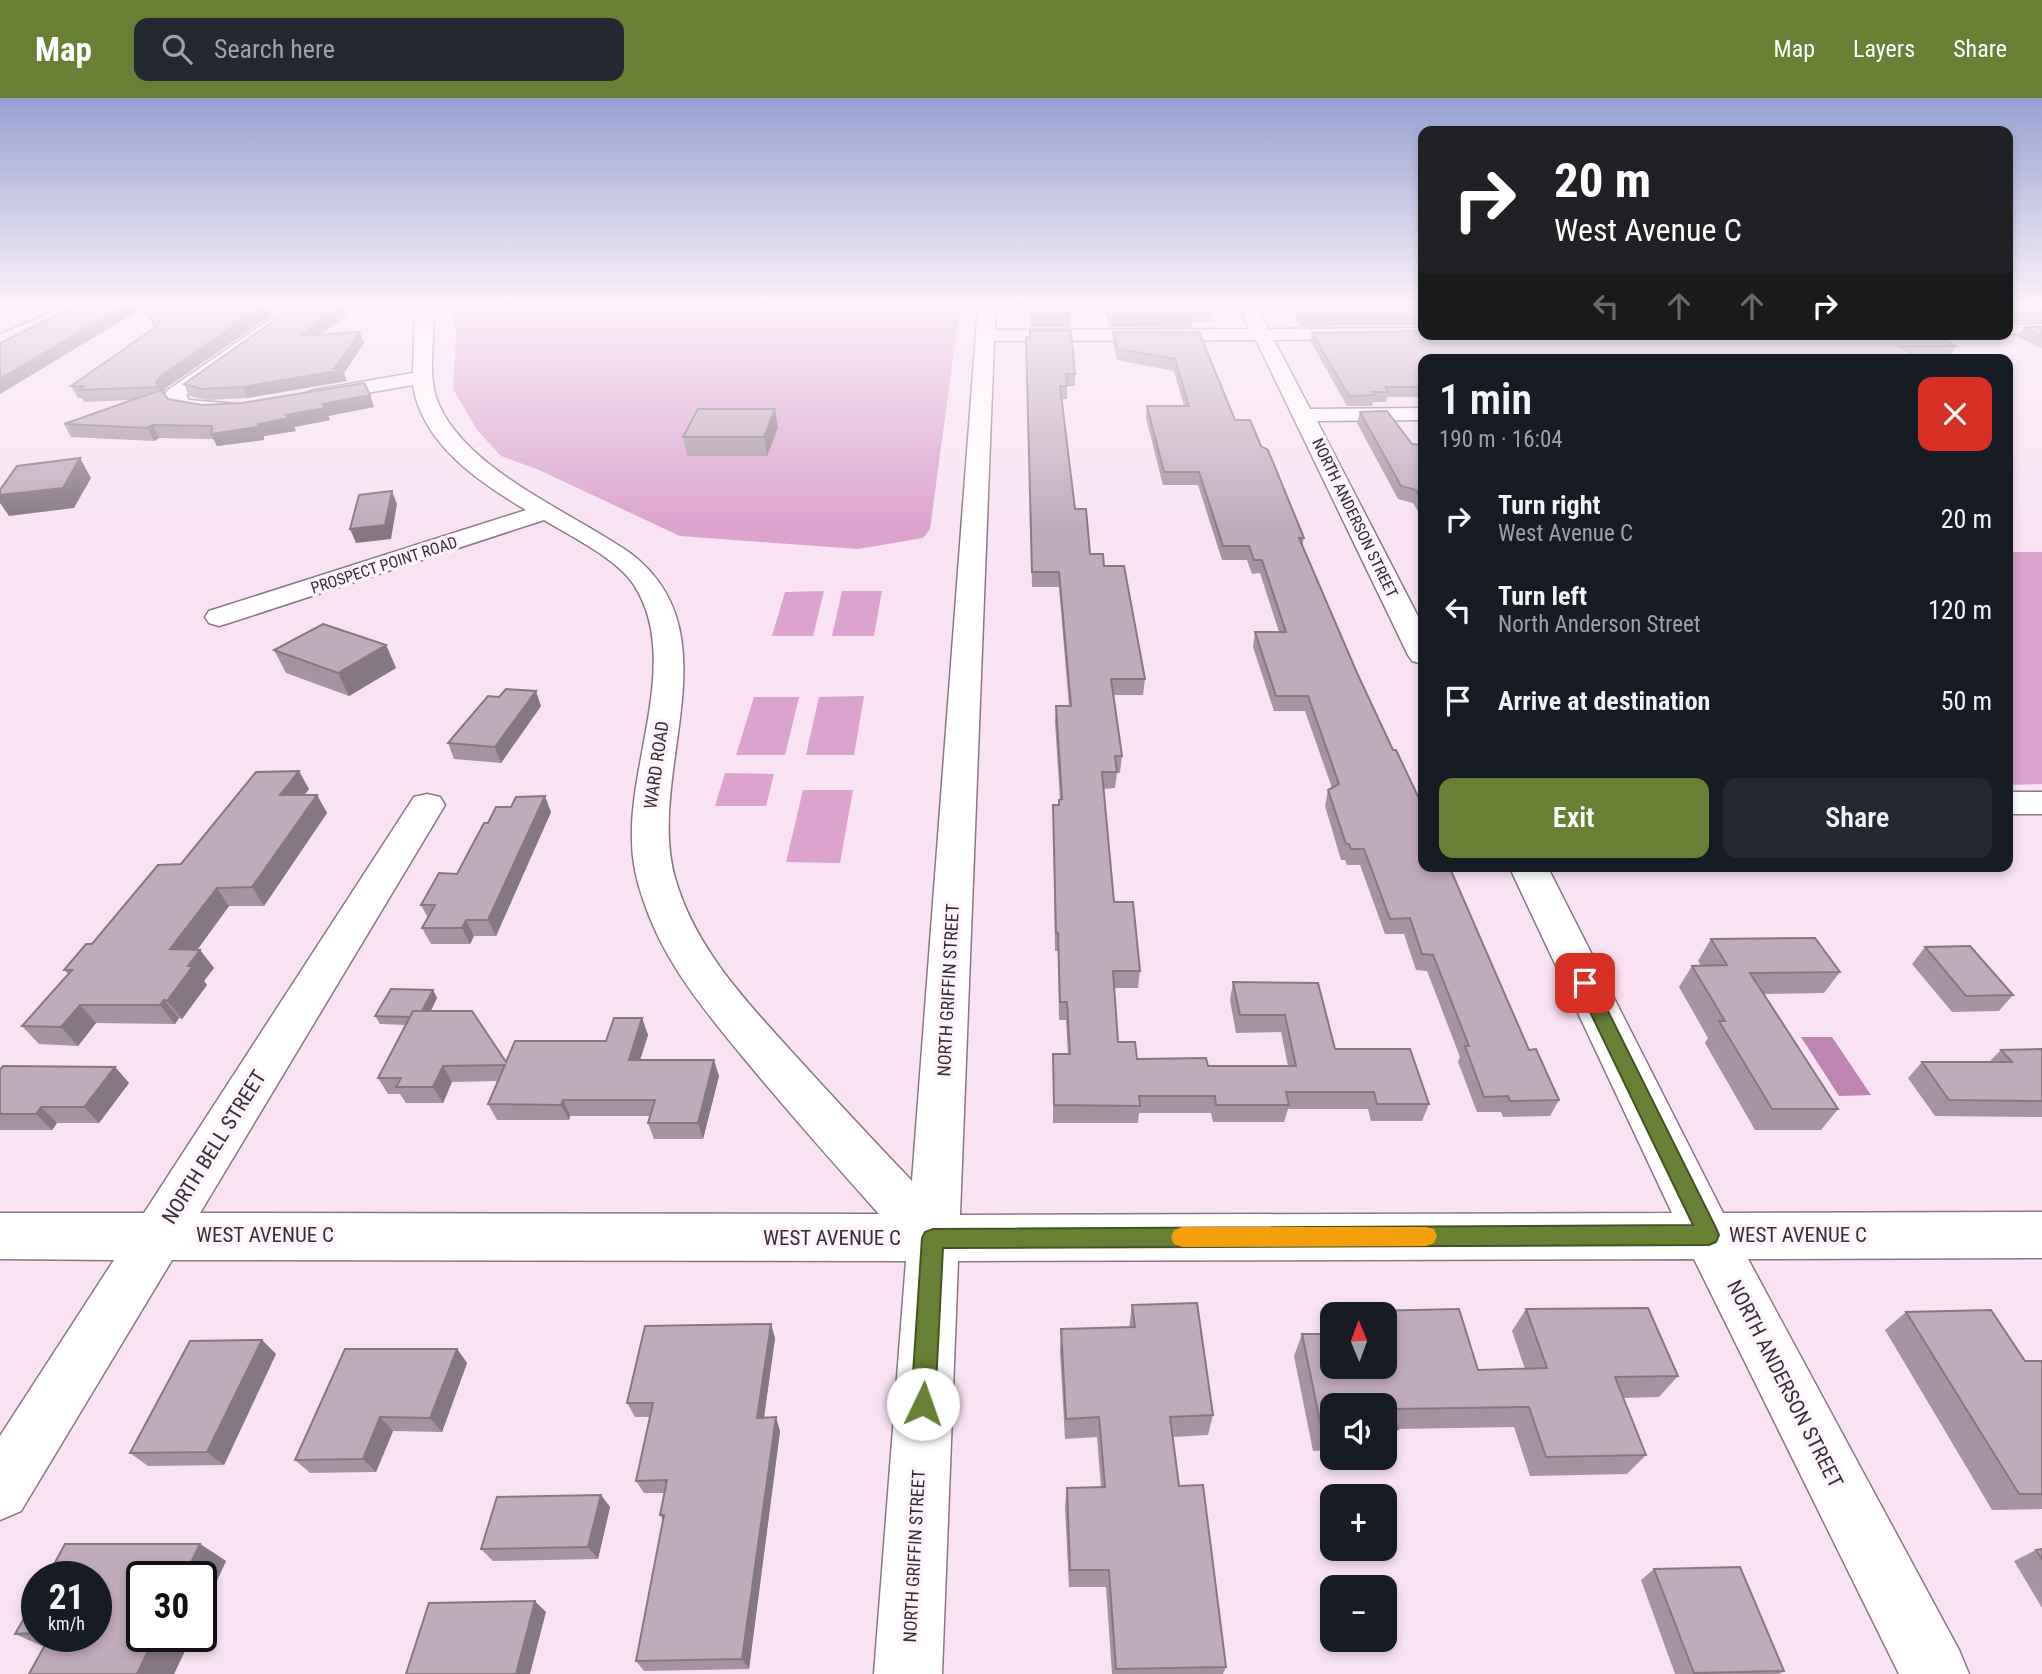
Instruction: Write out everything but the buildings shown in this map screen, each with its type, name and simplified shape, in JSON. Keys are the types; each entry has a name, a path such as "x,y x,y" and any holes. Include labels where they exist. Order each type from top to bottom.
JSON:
{"street":[{"path":"196,380 175,394 183,405 208,409 247,407"},
{"path":"300,398 408,380"},
{"name":"WARD ROAD","path":"423,380 426,397 439,425 467,459 619,557 647,583 660,611 670,649 670,669 651,795 650,849 662,900 687,953 727,1008 835,1133 933,1238"},
{"name":"NORTH GRIFFIN STREET","path":"908,1674 983,380"},
{"name":"NORTH ANDERSON STREET","path":"1285,380 1418,645"},
{"path":"1303,415 1418,414"},
{"name":"PROSPECT POINT ROAD","path":"219,617 548,511"},
{"name":"NORTH BELL STREET","path":"0,1490 427,804"},
{"name":"NORTH ANDERSON STREET","path":"1531,872 1709,1235 1935,1674"},
{"name":"WEST AVENUE C","path":"0,1236 159,1234 933,1238 2042,1235"}],"shaded area":[{"path":"454,380 950,380 930,529 923,538 858,549 680,536 539,470 501,456 477,430 453,389"},
{"path":"2013,552 2042,552 2042,784 2013,785"},
{"path":"824,591 813,636 772,636 785,592"},
{"path":"842,591 882,591 874,636 832,636"},
{"path":"864,696 854,755 806,755 819,697"},
{"path":"754,697 799,697 785,755 736,755"},
{"path":"725,773 774,774 766,806 715,806"},
{"path":"803,790 853,790 840,863 786,862"},
{"path":"1801,1037 1832,1037 1871,1095 1839,1096"}],"slow traffic":[{"path":"1182,1237 1426,1236"}],"route":[{"path":"923,1404 933,1238 1709,1235 1585,983"}]}
